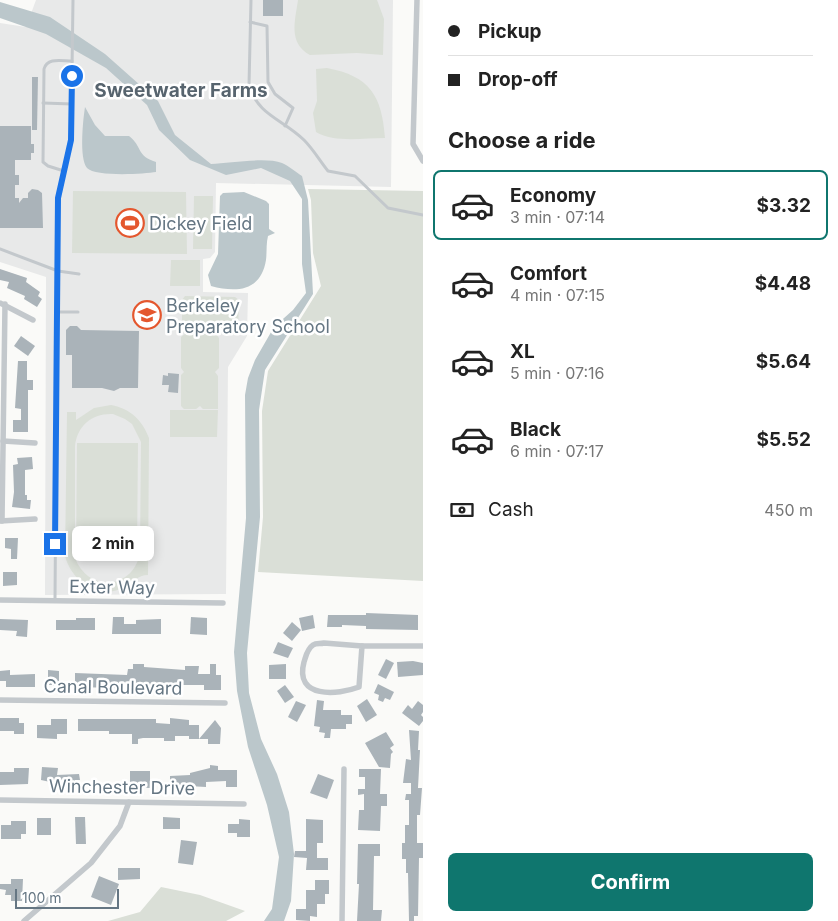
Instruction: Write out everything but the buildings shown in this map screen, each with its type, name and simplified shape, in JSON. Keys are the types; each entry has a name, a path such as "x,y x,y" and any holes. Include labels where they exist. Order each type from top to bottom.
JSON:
{"street":[{"path":"417,0 413,144 423,161"},
{"path":"33,320 2,304 3,441 1,521 34,519"},
{"path":"3,441 35,443"},
{"name":"Exter Way","path":"0,600 223,603"},
{"path":"362,646 359,687 346,692 323,694 310,688 306,682 303,666 308,650 314,644 423,646"},
{"name":"Canal Boulevard","path":"0,700 225,703"},
{"path":"342,921 344,769"},
{"name":"Winchester Drive","path":"0,800 244,804"},
{"path":"24,921 91,863 120,826 129,802"}],"lane":[{"path":"55,602 58,198 71,140 73,0"},
{"path":"251,0 249,85 252,96 264,112 303,139 328,171 355,176 388,208 423,215"},
{"path":"250,22 267,26 268,82 275,94 293,108 285,126"},
{"path":"64,171 48,166 43,162 45,64 49,61 72,61"},
{"path":"43,103 72,104"},
{"path":"0,249 58,271 79,274"},
{"path":"57,312 78,312"}],"shaded area":[{"name":"Berkeley Preparatory School","path":"36,0 393,0 391,187 216,183 215,252 210,258 203,259 203,292 248,293 247,336 228,367 226,594 45,595 46,277 0,262 0,23 26,27"},
{"path":"298,0 377,0 384,19 383,55 357,53 310,55 298,44 296,38 295,23"},
{"path":"0,2 50,17 105,54 158,101 175,135 211,164 258,160 275,161 285,164 302,176 308,200 313,294 265,370 259,410 260,517 247,653 249,693 261,739 277,774 289,812 294,854 291,901 284,921 264,921 272,909 279,857 267,805 248,747 237,691 234,652 246,518 245,395 248,378 255,360 274,327 293,310 306,293 302,264 302,199 290,181 261,168 226,175 190,160 159,130 147,105 106,68 46,34 0,18"},
{"path":"327,68 354,76 371,90 381,110 385,138 340,139 331,138 316,132 313,113 317,101 316,69"},
{"path":"85,107 95,125 105,136 129,136 145,157 156,162 156,172 109,174 99,173 87,168 82,148"},
{"path":"308,189 423,191 423,581 258,572 263,517 262,411 268,371 321,286 313,253 311,200"},
{"name":"Dickey Field","path":"73,191 186,192 187,254 72,253"},
{"path":"244,192 269,204 269,229 275,233 268,236 266,260 263,270 253,284 246,287 230,289 211,286 208,275 218,254 220,196 223,193"},
{"path":"194,196 213,196 212,249 193,249"},
{"path":"171,260 200,260 200,286 170,286"},
{"path":"185,296 235,297 239,300 238,331 235,335 223,334 219,330 216,334 219,338 219,368 215,372 218,376 218,409 203,409 200,406 196,409 184,409 181,406 181,375 184,372 181,368 181,337 185,334 182,330 182,300"},
{"path":"111,405 130,412 143,426 149,438 148,575 139,577 125,587 106,592 96,590 80,581 74,574 65,556 67,412 76,412 76,420 94,408","holes":["113,414 132,424 141,442 140,553 136,565 129,574 120,580 99,582 81,569 75,558 76,439 82,427 92,418"]},
{"path":"170,410 218,410 217,437 170,437"},
{"path":"77,443 138,443 137,555 76,555"},
{"path":"161,887 200,895 245,911 226,921 108,921 140,912"}],"place":[{"name":"Dickey Field","path":"130,223"},
{"name":"Berkeley Preparatory School","path":"147,315"}],"district":[{"name":"Sweetwater Farms","path":"181,90"}],"route":[{"path":"55,544 58,198 71,140 72,76"}]}
